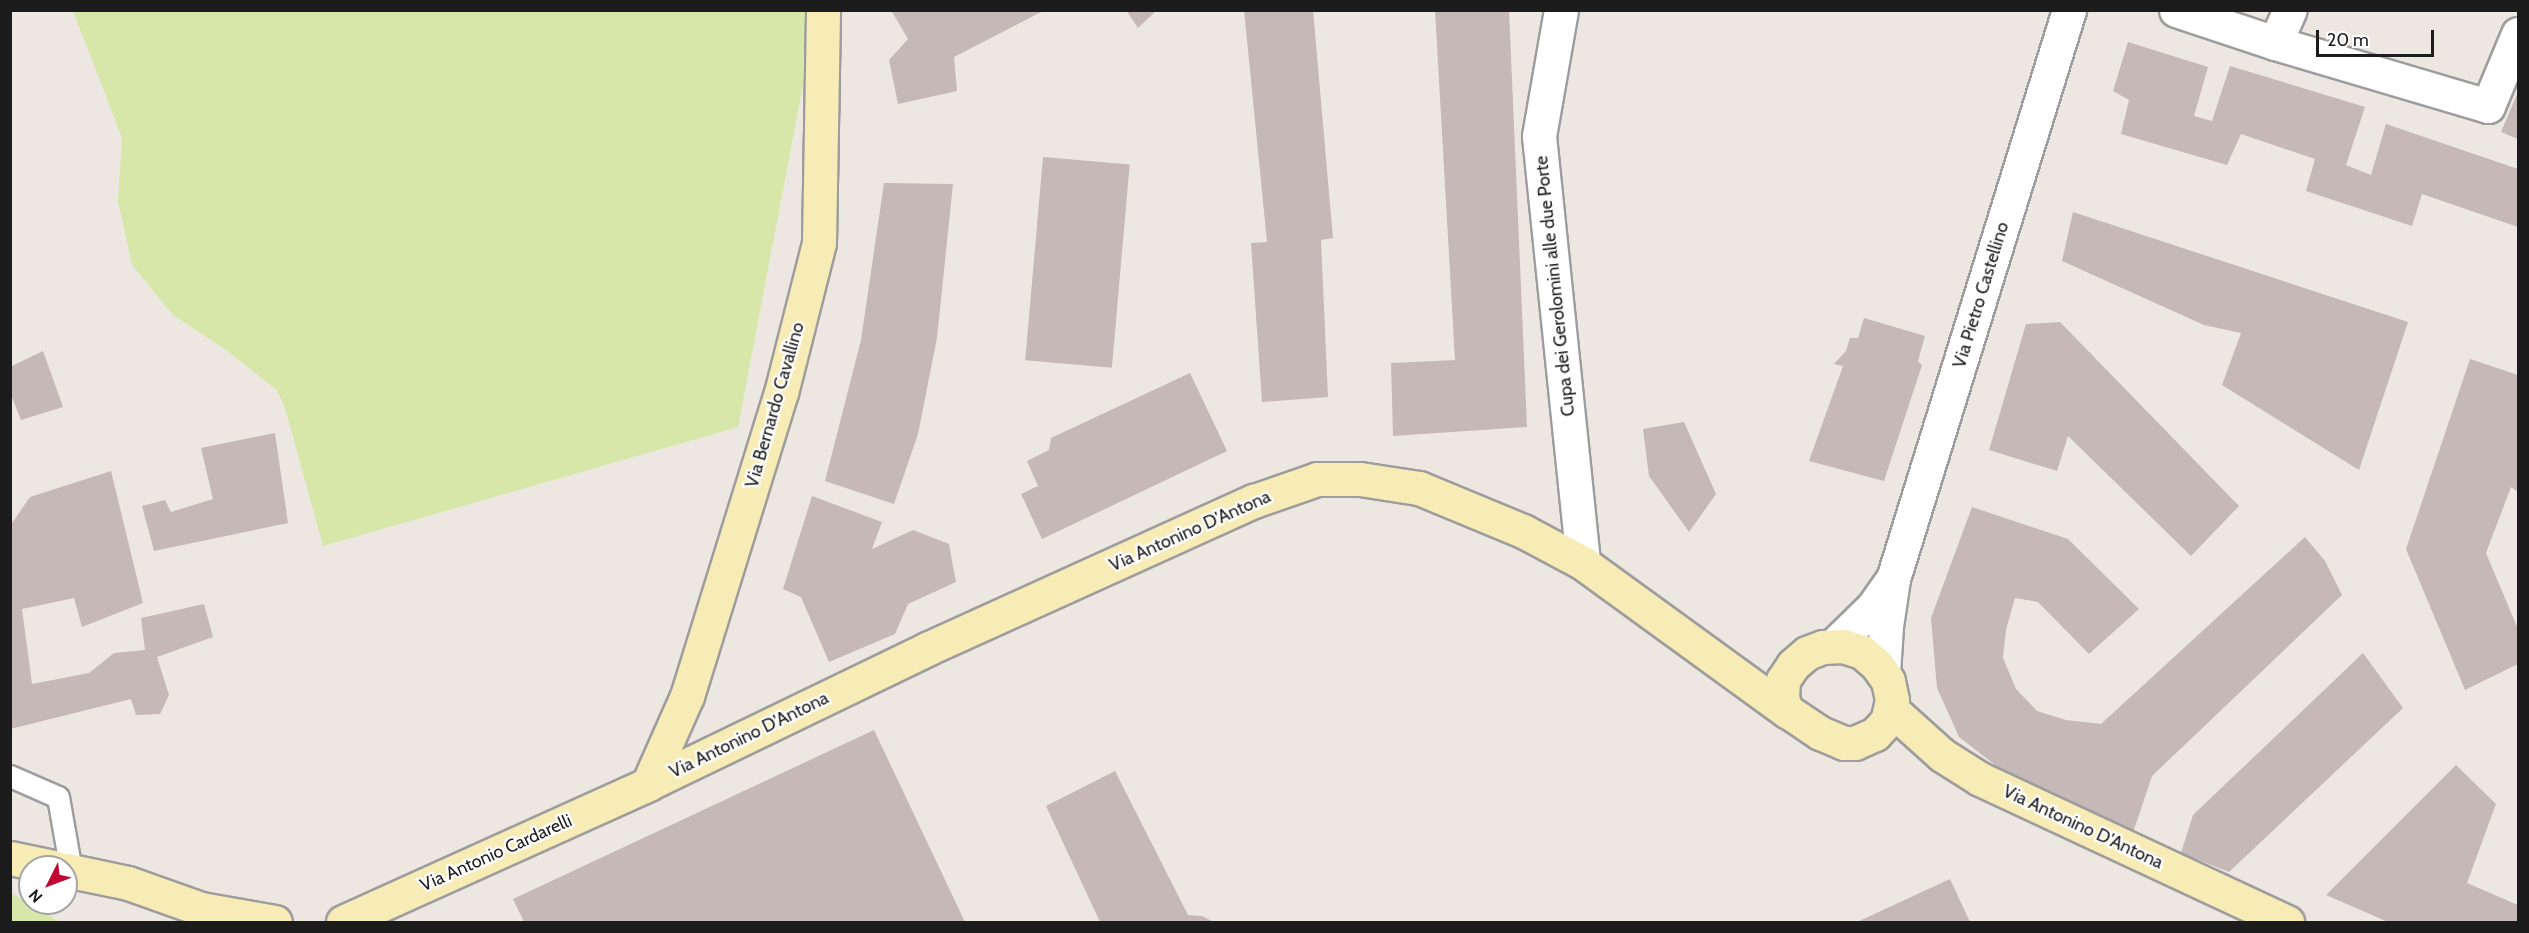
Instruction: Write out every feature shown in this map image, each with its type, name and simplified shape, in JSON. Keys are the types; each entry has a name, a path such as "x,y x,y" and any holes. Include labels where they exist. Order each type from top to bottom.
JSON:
{"main road":[{"name":"Via Bernardo Cavallino","path":"648,784 687,696 781,393 819,243 823,10"},
{"name":"Via Antonino D'Antona","path":"648,784 927,649 1254,501 1301,482 1317,479 1360,479 1419,488 1494,517 1583,563 1728,666 1785,696"},
{"path":"1833,646 1862,652 1883,673 1888,681 1892,710 1875,734 1862,741 1844,744 1820,733 1785,696 1793,665 1807,654 1833,646"},
{"name":"Via Antonino D'Antona","path":"1892,710 1942,755 1980,779 2287,922"},
{"name":"Via Antonio Cardarelli","path":"343,922 648,784"},
{"path":"78,872 128,883 201,909 274,922"},
{"path":"128,883 158,913 162,922"}],"street":[{"name":"Cupa dei Gerolomini alle due Porte","path":"1561,10 1539,136 1583,563"},
{"name":"Via Pietro Castellino","path":"1883,673 1886,626 1893,579 2068,10"},
{"path":"2176,10 2275,43 2488,106 2518,34"},
{"path":"2275,43 2290,10"},
{"name":"Via Pietro Castellino","path":"1833,646 1873,607 1893,579"}],"lane":[{"path":"10,776 58,797 63,855"}],"green space":[{"path":"73,11 817,11 738,427 323,546 285,408 277,390 226,350 173,315 132,265 118,201 122,138"},
{"path":"11,893 18,897 18,915 48,915 60,922 11,922"}],"building":[{"path":"891,10 1045,10 954,57 957,91 898,104 889,60 908,39"},
{"path":"1126,10 1157,10 1138,28"},
{"path":"1244,10 1313,10 1333,238 1321,240 1328,397 1262,402 1251,243 1267,242"},
{"path":"1435,10 1509,10 1527,427 1393,436 1391,363 1455,360"},
{"path":"2128,42 2208,67 2194,116 2212,121 2230,66 2365,107 2346,165 2371,175 2386,124 2518,169 2518,227 2422,194 2412,226 2306,191 2315,159 2241,134 2227,165 2121,134 2129,100 2113,91"},
{"path":"2518,92 2518,139 2501,132"},
{"path":"1043,157 1130,165 1112,368 1025,360"},
{"path":"884,183 953,184 937,338 918,434 894,504 825,481 861,340"},
{"path":"2073,212 2408,322 2359,470 2222,385 2241,333 2204,325 2062,261"},
{"path":"1864,318 1925,336 1918,361 1922,365 1884,481 1809,461 1843,366 1834,364 1846,351 1850,338 1858,338"},
{"path":"2060,322 2239,506 2191,556 2068,436 2057,471 1989,450 2026,324"},
{"path":"43,351 63,407 21,420 10,392 10,367"},
{"path":"2470,359 2518,375 2518,492 2511,487 2486,553 2518,629 2518,664 2465,690 2406,549"},
{"path":"1190,373 1227,451 1042,539 1021,494 1038,486 1027,461 1049,450 1051,438"},
{"path":"1684,422 1716,494 1689,532 1649,476 1643,429"},
{"path":"275,433 288,523 154,551 142,506 165,500 171,512 213,499 201,448"},
{"path":"111,471 143,603 82,627 74,598 22,609 32,684 89,673 114,653 145,650 141,618 204,604 213,637 157,657 169,695 160,714 136,715 131,699 10,729 10,526 30,497"},
{"path":"812,496 882,522 872,549 913,530 949,544 956,582 908,604 895,634 829,662 801,597 783,589"},
{"path":"1972,507 2068,539 2139,609 2089,654 2038,602 2015,598 2006,630 2003,658 2016,689 2037,711 2066,720 2101,724 2305,537 2325,561 2342,595 2152,776 2133,833 2026,789 1959,737 1937,688 1931,618"},
{"path":"2363,653 2403,708 2229,872 2181,853 2193,815"},
{"path":"874,730 965,922 524,922 513,899"},
{"path":"2456,765 2496,804 2467,883 2518,905 2518,922 2388,922 2326,895"},
{"path":"1115,771 1188,915 1202,916 1214,922 1100,922 1046,806"},
{"path":"1950,879 1970,922 1857,922"}]}
